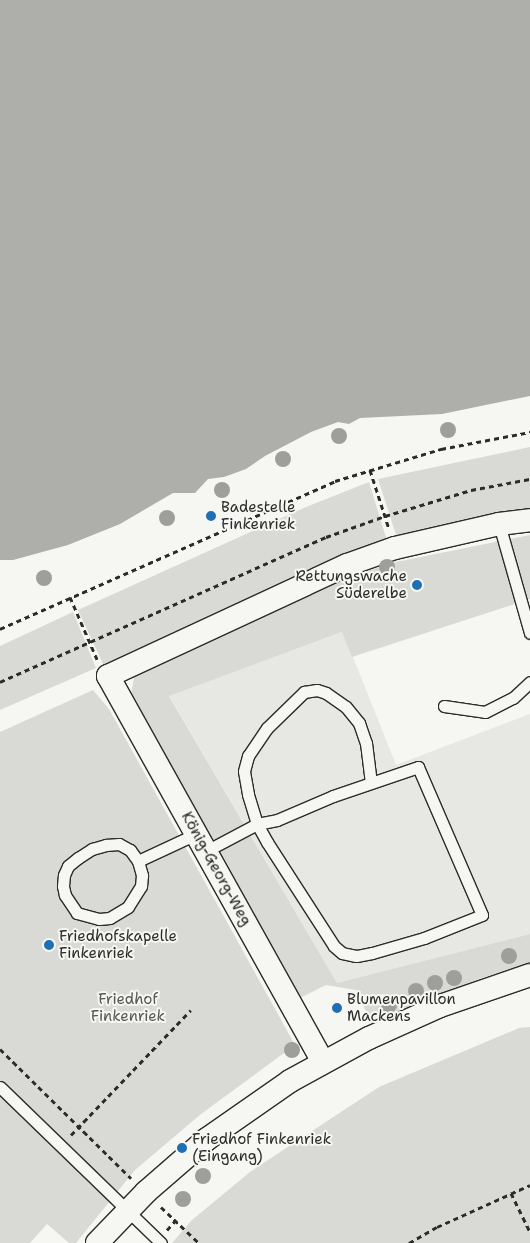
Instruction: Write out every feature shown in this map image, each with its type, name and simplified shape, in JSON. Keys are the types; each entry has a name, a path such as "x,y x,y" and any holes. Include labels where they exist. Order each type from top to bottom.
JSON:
{"street":[{"path":"104,672 347,565 395,548 500,524 530,520"},
{"name":"König-Georg-Weg","path":"104,672 323,1062"},
{"path":"96,1243 127,1210 224,1126 290,1080 323,1062 440,1006 480,990 530,976"}],"lane":[{"path":"500,524 530,633"},
{"path":"444,706 485,712 513,698 530,682"},
{"path":"138,861 258,824 278,820 371,783 418,767 482,915 424,938 372,953 356,956 342,953 334,946 258,824 244,771 248,756 267,728 304,692 317,690 326,692 346,707 359,723 366,743 371,783"},
{"path":"119,844 130,850 138,861 142,875 141,886 128,907 118,914 99,919 77,913 63,886 68,866 92,849 119,844"},
{"path":"0,1086 161,1243"}],"path":[{"path":"0,628 335,481 441,449 530,432"},
{"path":"370,470 385,516"},
{"path":"0,682 318,540 385,516 471,490 530,480"},
{"path":"70,597 104,672"},
{"path":"61,1145 192,1010"},
{"path":"0,1048 132,1179"},
{"path":"409,1243 437,1227 530,1185"},
{"path":"511,1193 530,1232"},
{"path":"157,1204 199,1243"}],"shaded area":[{"path":"0,0 530,0 530,396 442,414 360,418 349,424 338,422 311,432 265,456 246,469 224,477 208,479 195,493 173,493 120,524 68,545 13,560 0,560"},
{"path":"343,632 396,765 530,714 530,934 337,983 169,695"}],"green space":[{"path":"530,447 530,511 398,541 378,479"},
{"path":"369,482 388,544 104,666 78,610 306,507"},
{"path":"530,535 530,599 352,657 342,632 169,696 337,983 530,934 530,965 509,969 479,979 372,1024 356,990 326,985 300,998 131,694 135,673 304,593 364,572 396,562"},
{"path":"73,612 96,668 0,710 0,646"},
{"name":"Friedhof Finkenriek","path":"93,690 109,709 295,1045 201,1114 135,1170 76,1243 69,1243 47,1224 30,1243 0,1243 0,732"},
{"path":"530,1027 530,1243 172,1243 192,1220 250,1172 379,1087 519,1028"}],"place":[{"name":"Badestelle Finkenriek","path":"211,516"},
{"name":"Rettungswache Süderelbe","path":"417,585"},
{"name":"Friedhofskapelle Finkenriek","path":"49,945"},
{"name":"Blumenpavillon Mackens","path":"337,1008"},
{"name":"Friedhof Finkenriek (Eingang)","path":"182,1148"}]}
